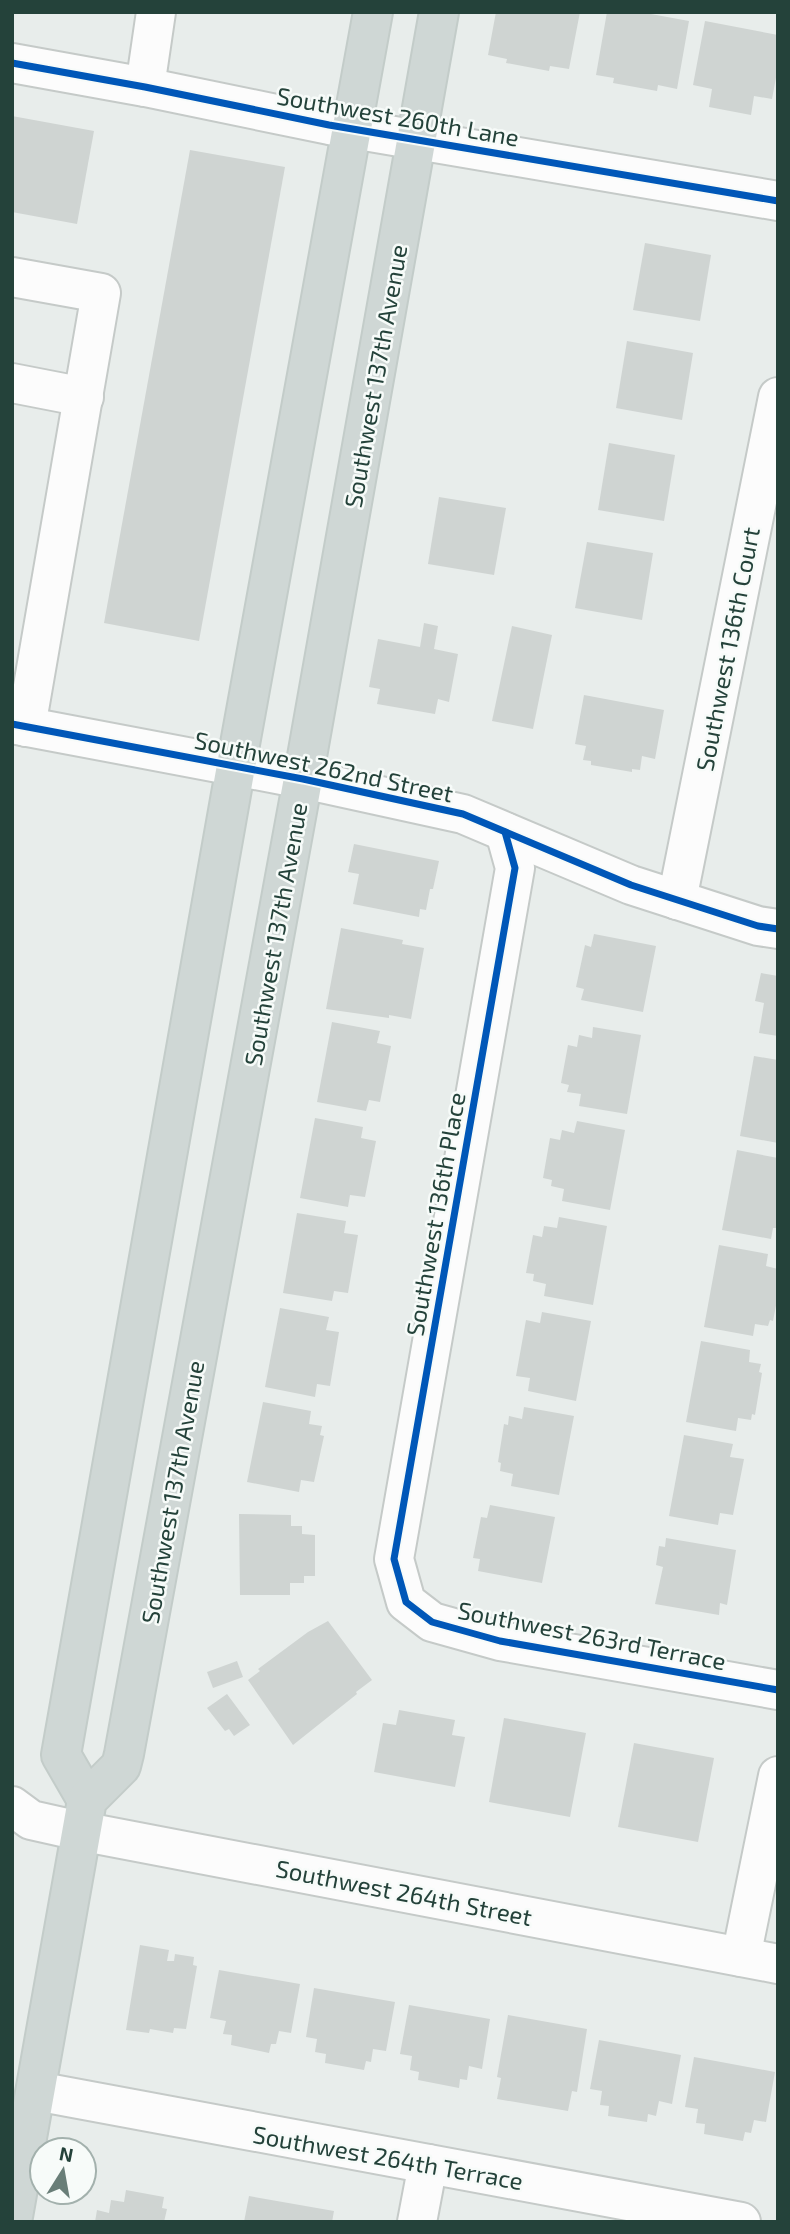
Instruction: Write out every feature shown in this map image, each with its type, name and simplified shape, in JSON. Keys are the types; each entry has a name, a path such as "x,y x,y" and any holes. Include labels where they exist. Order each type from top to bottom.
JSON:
{"main road":[{"path":"12,2222 84,1815 61,1755 373,12"},
{"name":"Southwest 137th Avenue","path":"84,1815 121,1766 303,779 439,12"}],"street":[{"path":"145,87 156,12"},
{"name":"Southwest 260th Lane","path":"12,63 352,128 778,201"},
{"path":"12,277 101,293 84,397 19,725"},
{"path":"12,383 84,397"},
{"name":"Southwest 136th Court","path":"677,900 778,397"},
{"name":"Southwest 262nd Street","path":"19,725 303,779 463,814 631,885 758,926 778,929"},
{"name":"Southwest 136th Place","path":"406,1602 394,1559 515,868 505,832"},
{"name":"Southwest 263rd Terrace","path":"406,1602 432,1622 500,1641 778,1690"},
{"path":"741,1957 778,1776"},
{"name":"Southwest 264th Street","path":"18,1818 84,1815 778,1964"},
{"name":"Southwest 264th Terrace","path":"36,2091 741,2222"},
{"path":"417,2222 428,2164"}],"building":[{"path":"496,12 580,12 569,69 550,66 549,71 506,63 507,59 488,55"},
{"path":"607,12 640,12 689,21 677,89 658,85 657,91 613,83 614,78 596,75"},
{"path":"705,21 778,35 778,67 772,99 754,96 751,115 709,107 712,89 693,85"},
{"path":"12,116 94,131 77,224 12,212"},
{"path":"190,150 285,167 199,641 104,623"},
{"path":"645,243 711,255 700,321 633,310"},
{"path":"627,341 693,353 682,420 616,408"},
{"path":"609,443 675,455 664,521 598,510"},
{"path":"439,497 506,508 494,575 428,564"},
{"path":"587,542 653,553 642,620 575,608"},
{"path":"424,623 438,626 434,649 458,654 449,702 438,699 435,714 377,704 380,689 369,687 378,639 420,647"},
{"path":"512,626 552,635 533,729 492,721"},
{"path":"584,695 664,710 655,759 642,756 640,770 632,769 632,772 591,765 591,761 583,760 586,746 575,744"},
{"path":"354,844 439,861 426,910 420,909 419,917 353,904 359,874 348,872"},
{"path":"341,928 403,940 402,944 424,948 411,1019 326,1009"},
{"path":"594,934 656,946 643,1012 581,1000 584,989 576,987 585,945 591,947"},
{"path":"761,973 778,976 778,1036 759,1033 764,1003 755,1001"},
{"path":"332,1022 380,1031 377,1043 391,1046 380,1102 369,1100 366,1111 317,1102"},
{"path":"593,1027 641,1035 627,1114 579,1106 581,1094 567,1092 569,1085 561,1083 568,1045 577,1047 579,1035 592,1038"},
{"path":"754,1056 778,1060 778,1143 740,1136"},
{"path":"315,1118 363,1127 361,1138 376,1141 365,1197 350,1195 348,1207 300,1198"},
{"path":"577,1121 625,1130 610,1210 562,1201 564,1189 551,1186 552,1180 543,1178 550,1138 560,1140 562,1130 574,1133"},
{"path":"737,1150 778,1158 778,1228 773,1228 771,1239 722,1230"},
{"path":"297,1213 346,1221 344,1233 358,1235 348,1293 334,1291 332,1301 283,1293"},
{"path":"559,1217 607,1226 593,1305 544,1296 546,1284 533,1281 534,1274 526,1273 533,1235 542,1237 544,1226 557,1228"},
{"path":"719,1245 768,1254 766,1266 778,1269 778,1295 773,1321 770,1320 768,1326 755,1324 753,1336 704,1327"},
{"path":"280,1308 329,1317 326,1330 339,1332 330,1386 317,1384 315,1397 265,1387"},
{"path":"542,1312 591,1321 576,1401 528,1391 530,1378 516,1376 526,1320 540,1323"},
{"path":"701,1341 750,1350 749,1362 761,1364 755,1415 752,1414 751,1420 738,1418 736,1431 686,1422"},
{"path":"263,1402 311,1411 309,1424 322,1426 320,1435 324,1436 314,1482 301,1480 299,1492 247,1482"},
{"path":"524,1407 574,1416 559,1495 511,1486 513,1474 500,1471 501,1463 498,1462 504,1424 508,1425 509,1416 522,1419"},
{"path":"684,1435 733,1444 730,1457 744,1459 733,1515 720,1513 718,1525 669,1516"},
{"path":"490,1505 555,1517 542,1583 478,1571 480,1559 473,1558 481,1517 487,1518"},
{"path":"239,1514 291,1515 291,1526 302,1526 302,1534 315,1535 315,1576 304,1576 304,1583 290,1583 290,1595 240,1595"},
{"path":"666,1538 736,1550 727,1605 720,1603 719,1615 655,1604 663,1567 656,1565 659,1546 665,1547"},
{"path":"328,1621 372,1680 293,1745 248,1680 260,1671 258,1669 308,1632"},
{"path":"237,1661 243,1677 213,1688 207,1672"},
{"path":"227,1694 250,1725 234,1736 229,1729 225,1731 207,1708"},
{"path":"399,1710 455,1720 452,1735 465,1737 455,1787 374,1772 383,1723 396,1725"},
{"path":"504,1718 586,1733 570,1817 489,1802"},
{"path":"634,1743 714,1758 698,1842 618,1827"},
{"path":"140,1945 169,1950 167,1961 174,1961 175,1954 194,1957 193,1965 197,1966 186,2029 174,2028 173,2033 150,2029 149,2033 126,2030"},
{"path":"219,1970 300,1984 291,2033 279,2031 276,2044 271,2044 269,2053 231,2045 232,2035 223,2034 226,2021 210,2018"},
{"path":"314,1988 395,2002 386,2051 373,2049 371,2062 366,2061 364,2070 325,2063 326,2054 315,2052 317,2039 306,2037"},
{"path":"409,2005 490,2019 482,2069 469,2066 467,2080 460,2079 459,2088 418,2080 419,2072 410,2070 412,2056 400,2054"},
{"path":"508,2015 587,2029 577,2092 572,2091 568,2111 497,2099 501,2078 497,2077"},
{"path":"599,2040 681,2055 672,2104 659,2101 656,2116 648,2114 647,2122 608,2116 609,2106 600,2105 602,2091 590,2089"},
{"path":"694,2057 775,2072 766,2122 754,2120 751,2133 745,2132 743,2141 704,2134 705,2124 696,2123 698,2109 685,2107"},
{"path":"126,2190 164,2197 162,2208 167,2209 164,2222 95,2222 97,2210 109,2213 111,2200 124,2202"},
{"path":"249,2196 334,2211 332,2222 244,2222"}],"cycle path":[{"path":"12,63 329,125 778,201"},
{"path":"12,724 303,779 463,814 631,885 758,926 778,929"},
{"path":"505,832 515,868 394,1559 406,1602 432,1622 500,1641 778,1690"}]}
